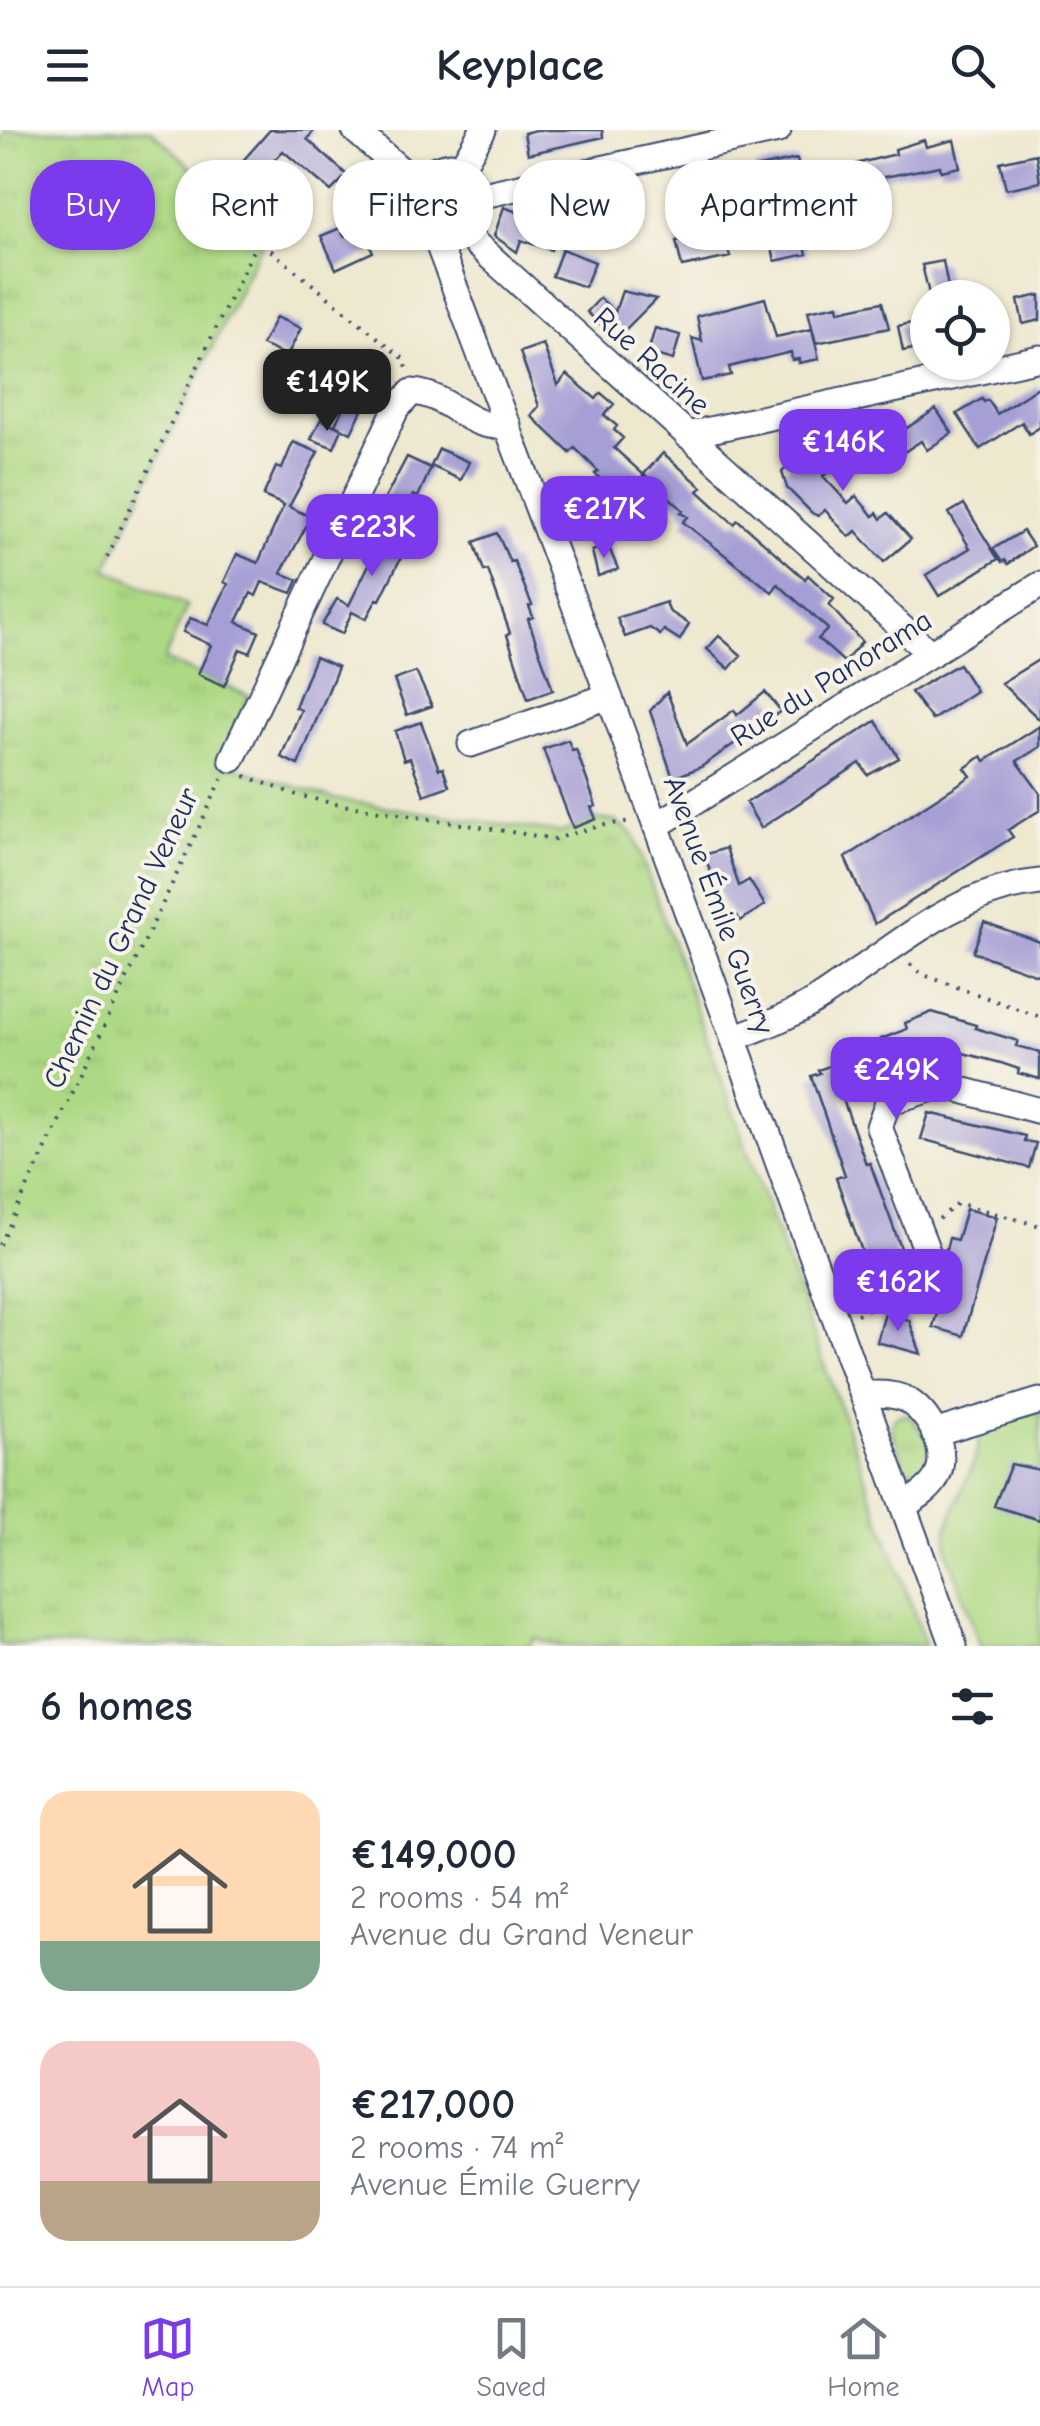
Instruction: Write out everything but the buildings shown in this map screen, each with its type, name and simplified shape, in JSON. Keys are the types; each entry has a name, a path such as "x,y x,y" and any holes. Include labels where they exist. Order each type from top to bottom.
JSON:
{"street":[{"path":"355,130 390,160"},
{"path":"465,160 482,130"},
{"path":"493,192 778,130"},
{"name":"Avenue Émile Guerry","path":"455,250 461,301 610,696 644,824 734,1038 954,1646"},
{"name":"Rue Racine","path":"469,250 687,436 931,654"},
{"path":"687,436 1040,358"},
{"path":"229,764 396,409 412,392 429,393 492,428 508,425"},
{"name":"Rue du Panorama","path":"644,824 1040,585"},
{"path":"470,744 610,696"},
{"path":"734,1038 780,1020 816,1000 892,946 979,895 1040,882"},
{"path":"916,1291 928,1251 879,1127 888,1102 943,1085 1040,1111"},
{"path":"864,1394 890,1394 906,1400 920,1409 934,1433 939,1447 939,1472 926,1491 905,1505"},
{"path":"934,1433 1040,1401"}],"path":[{"path":"107,557 258,240 404,358 412,392"},
{"path":"229,764 298,795 336,804 555,839 599,826 644,824"},
{"name":"Chemin du Grand Veneur","path":"0,1244 229,764"},
{"path":"892,946 920,974 1040,1017"},
{"path":"922,1233 958,1203 1040,1226"},
{"path":"844,1342 864,1335 856,1313 916,1291"}],"green space":[{"path":"6,130 151,130 184,160 175,160 175,250 259,250 106,569 187,606 164,660 249,696 220,762 334,799 560,833 596,819 615,821 633,834 926,1646 558,1646 534,1638 529,1646 0,1646 0,142"},
{"path":"1040,1410 1040,1646 980,1646 947,1550 947,1528 975,1459 982,1425"},
{"path":"900,1415 909,1415 929,1441 928,1465 920,1471 906,1469 891,1428"}]}
